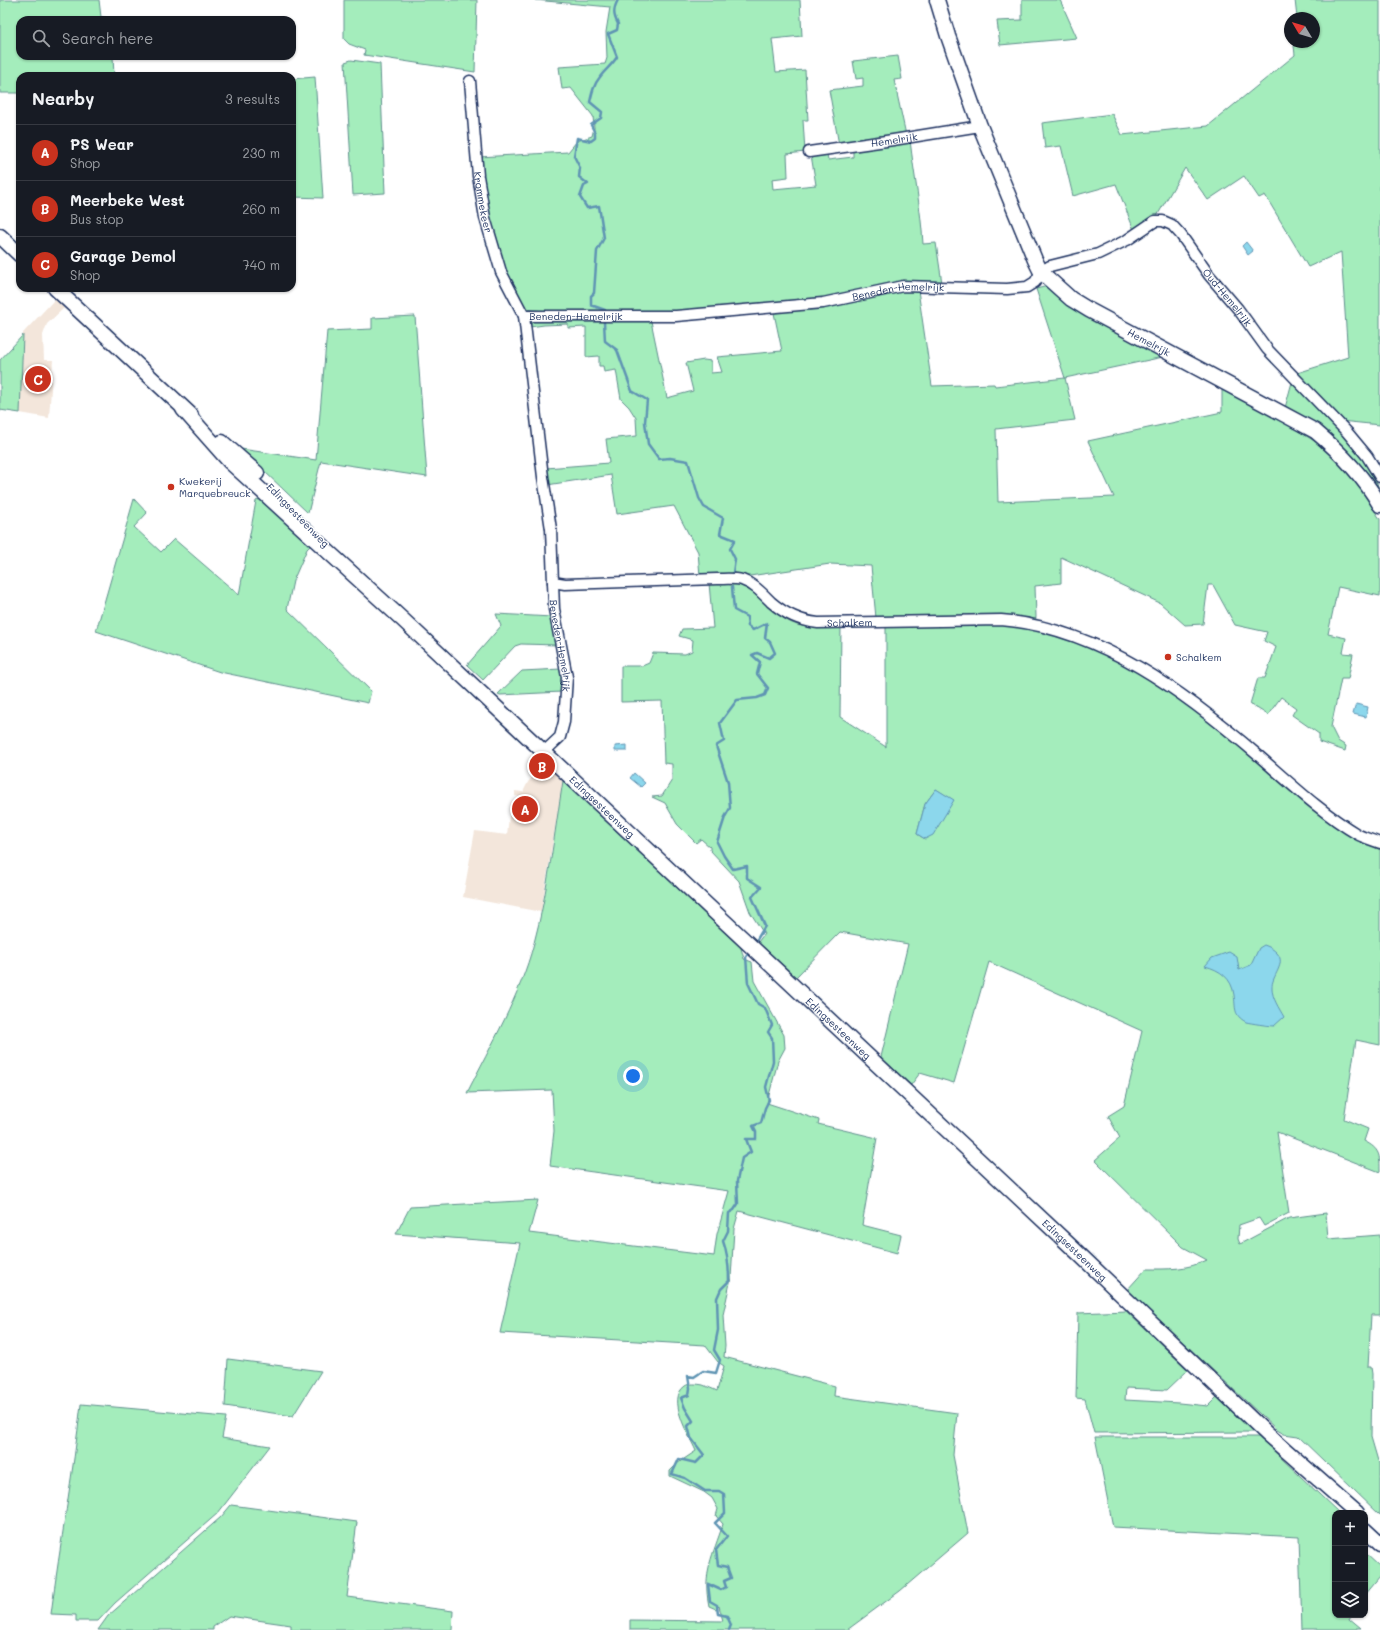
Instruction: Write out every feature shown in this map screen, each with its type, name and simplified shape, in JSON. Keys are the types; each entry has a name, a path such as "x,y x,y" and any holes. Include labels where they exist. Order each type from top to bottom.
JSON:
{"main road":[{"name":"Hemelrijk","path":"937,0 948,36 980,126 1041,272 1071,299 1089,310 1315,431 1341,455 1380,503"},
{"path":"0,236 16,251"},
{"name":"Edingsesteenweg","path":"59,292 183,409 230,462 356,576 544,752 1078,1253 1267,1434 1354,1510"},
{"name":"Edingsesteenweg","path":"1320,1481 1346,1510"},
{"path":"1368,1523 1380,1533"},
{"path":"1368,1533 1380,1544"}],"street":[{"name":"Krommekeer","path":"470,81 478,176 485,218 501,272 524,316"},
{"name":"Hemelrijk","path":"808,152 980,126"},
{"name":"Oud-Hemelrijk","path":"1041,272 1050,266 1087,258 1109,250 1155,221 1168,222 1181,235 1267,349 1347,432 1367,456 1380,477"},
{"name":"Beneden-Hemelrijk","path":"544,752 560,737 564,722 567,677 554,609 551,529 524,316 676,316 823,303 899,287 1007,289 1027,287 1035,282 1041,272"},
{"name":"Schalkem","path":"553,582 565,584 717,579 741,580 753,586 785,612 806,622 1001,620 1021,621 1060,631 1115,653 1137,666 1207,713 1324,810 1358,834 1380,843"}],"shaded area":[{"path":"55,299 64,308 47,324 43,335 44,360 53,360 49,418 20,413 23,333"},
{"path":"545,764 563,781 541,912 463,897 475,831 507,835 509,816 516,816 517,807 521,807 522,797 515,796 515,791 523,792 528,782"}],"green space":[{"path":"0,0 99,0 101,16 16,16 16,60 113,60 114,72 16,72 16,93 0,93"},
{"path":"344,0 477,0 475,72 364,55 365,50 349,44 344,39"},
{"path":"535,0 800,0 802,36 772,39 776,72 805,70 808,120 803,120 805,152 787,154 788,177 772,179 773,189 816,185 811,155 827,154 828,160 853,157 853,148 910,140 921,218 923,244 936,243 942,283 812,300 680,312 545,311 525,309 507,277 493,233 479,157 568,152 577,141 592,136 594,128 593,116 571,88 562,89 559,67 605,64 607,58 606,32 610,7"},
{"path":"1022,0 1060,0 1077,38 1000,45 997,21 1022,20"},
{"path":"1295,0 1380,0 1380,425 1340,421 1294,374 1348,357 1341,252 1308,267 1265,195 1259,198 1244,176 1208,200 1185,168 1157,216 1134,230 1116,184 1073,196 1061,146 1045,148 1042,123 1112,114 1122,135 1208,126 1295,55 1294,48 1320,48 1320,12 1296,12"},
{"path":"898,56 902,79 894,80 906,135 839,145 829,90 863,86 863,78 856,79 853,61"},
{"path":"351,60 380,64 385,193 353,195 345,62"},
{"path":"315,77 323,198 296,197 296,79"},
{"path":"1048,286 1163,357 1065,378 1036,289"},
{"path":"918,290 932,386 994,384 995,386 1065,378 1075,420 996,429 998,502 1114,497 1088,441 1222,412 1222,389 1281,420 1316,442 1351,474 1380,519 1380,596 1338,587 1328,634 1346,638 1343,653 1353,654 1348,679 1341,679 1331,727 1338,741 1346,746 1345,751 1319,742 1319,734 1292,715 1296,708 1281,697 1268,715 1250,704 1258,678 1265,678 1276,647 1264,641 1267,632 1235,625 1213,585 1208,585 1203,624 1185,625 1160,603 1061,557 1061,583 1035,586 1035,622 876,618 871,566 830,564 743,577 700,576 698,552 674,506 617,514 611,475 547,485 546,468 609,463 606,439 637,436 636,418 629,407 621,399 616,370 604,372 603,366 599,366 599,356 586,357 586,327 568,328 568,324 530,327 532,320 651,321 667,398 693,391 686,363 704,360 711,361 711,373 722,372 717,357 782,351 774,313 826,306 899,292"},
{"path":"415,316 427,477 321,461 308,513 241,449 316,460 327,331 372,329 372,318"},
{"path":"23,335 20,413 0,410 0,360"},
{"path":"1292,382 1328,418 1357,451 1376,481 1379,492 1285,408"},
{"path":"134,499 147,513 134,527 161,552 174,539 239,595 256,501 260,499 310,546 307,549 293,581 287,609 371,691 368,703 220,672 96,631"},
{"path":"709,583 731,583 743,586 756,594 779,615 792,623 804,627 816,628 841,626 840,717 886,747 886,626 1002,623 1021,626 1068,639 1127,664 1204,717 1285,785 1380,846 1380,1045 1356,1040 1344,1119 1368,1129 1364,1141 1373,1147 1378,1153 1380,1172 1277,1132 1289,1213 1264,1226 1259,1218 1239,1225 1238,1239 1240,1244 1289,1218 1326,1213 1328,1239 1380,1235 1380,1315 1371,1315 1368,1367 1371,1367 1372,1374 1371,1437 1378,1461 1380,1463 1380,1515 1298,1436 1284,1434 1277,1430 1127,1290 1146,1269 1170,1269 1192,1266 1207,1260 1183,1247 1095,1160 1120,1138 1108,1116 1124,1106 1142,1031 989,962 954,1083 920,1073 911,1085 881,1057 908,944 840,932 796,977 758,942 764,934 750,912 739,881 710,850 710,847 701,839 696,843 677,824 665,803 652,797 662,796 672,780 672,764 664,763 662,701 621,702 621,666 642,666 649,663 653,653 685,654 692,651 693,640 679,636 682,629 713,628","holes":["936,789 953,800 925,839 917,834 925,804"]},
{"path":"496,614 552,617 557,645 521,644 515,646 483,680 467,665 501,626"},
{"path":"561,669 562,692 498,694 522,671"},
{"path":"563,781 741,948 744,959 752,962 754,981 784,1035 785,1048 778,1061 767,1103 819,1120 818,1124 877,1138 862,1225 901,1235 897,1253 739,1211 734,1229 731,1278 723,1315 725,1346 724,1357 835,1386 834,1396 957,1413 953,1455 968,1533 900,1591 847,1630 630,1630 630,1620 723,1621 719,1606 716,1609 709,1606 707,1594 708,1574 712,1555 723,1524 716,1516 718,1509 712,1498 704,1492 670,1476 670,1471 678,1463 696,1451 684,1427 678,1408 680,1392 689,1384 703,1385 717,1391 724,1366 718,1362 705,1345 500,1333 520,1243 396,1234 410,1207 538,1200 529,1233 714,1256 717,1234 729,1191 550,1166 554,1131 552,1090 467,1093 513,1001 528,963 543,903"},
{"path":"1126,1311 1188,1370 1167,1390 1126,1388 1125,1400 1208,1406 1217,1397 1254,1432 1094,1433 1085,1399 1076,1398 1078,1313"},
{"path":"228,1359 321,1371 293,1416 225,1406"},
{"path":"81,1404 226,1417 222,1438 270,1446 218,1513 115,1603 98,1621 76,1621 76,1615 51,1614"},
{"path":"1095,1437 1259,1437 1336,1510 1332,1510 1332,1618 1349,1618 1348,1620 1360,1630 1302,1630 1299,1537 1113,1527"},
{"path":"231,1505 357,1522 347,1597 453,1611 452,1630 291,1630 291,1625 229,1616 213,1627 213,1630 98,1630 108,1616 221,1517"},
{"path":"1368,1556 1380,1567 1380,1577 1368,1591"}],"water":[{"path":"1246,242 1253,251 1248,255 1242,246"},
{"path":"1356,704 1368,707 1366,717 1353,714"},
{"path":"627,745 627,751 615,751 615,746"},
{"path":"634,773 645,783 641,787 630,778"},
{"path":"936,789 954,800 933,835 925,839 917,834 925,804"},
{"path":"1264,945 1271,948 1280,957 1280,966 1272,984 1272,992 1274,999 1284,1017 1274,1026 1246,1022 1239,1017 1236,1011 1233,989 1228,979 1220,972 1205,966 1212,958 1229,952 1237,957 1239,970 1251,965 1259,948"}],"waterway":[{"path":"605,310 591,305 591,296 594,293 597,251 604,238 599,206 587,208 580,197 584,186 588,184 579,177 580,168 574,156 577,138 591,141 595,138 595,133 591,125 601,118 602,112 590,102 596,83 617,57 608,34 617,30 618,24 614,12 618,0"},
{"path":"604,322 605,341 617,350 632,391 647,400 645,422 648,444 659,459 670,458 688,461 699,498 704,507 723,518 720,534 735,540 730,549 735,559 733,573"},
{"path":"732,587 734,610 747,617 748,626 753,630 767,623 765,638 770,642 775,653 769,658 757,653 752,655 760,662 757,674 768,688 765,695 757,698 737,700 720,723 724,741 716,746 728,782 730,808 725,817 717,842 733,869 747,866 747,878 761,887 752,897 765,926 756,941"},
{"path":"729,1630 731,1625 727,1616 718,1614 717,1605 710,1601 708,1584 721,1590 726,1587 724,1581 731,1578 727,1567 718,1565 716,1550 727,1536 715,1523 725,1513 724,1494 719,1491 705,1491 685,1478 672,1474 679,1459 696,1463 704,1455 691,1438 688,1426 693,1421 681,1398 689,1395 690,1388 688,1376 694,1377 703,1371 716,1373 720,1360 714,1350 718,1330 717,1298 721,1289 729,1281 728,1261 723,1241 728,1231 729,1213 734,1210 738,1204 737,1181 742,1158 751,1152 746,1139 756,1139 756,1132 753,1126 761,1123 769,1100 766,1087 773,1061 772,1038 768,1032 772,1025 765,1008 758,1004 748,983 746,957 748,954"}],"place":[{"name":"Garage Demol","path":"38,379"},
{"name":"Kwekerij Marquebreuck","path":"171,487"},
{"name":"Schalkem","path":"1168,657"},
{"name":"Meerbeke West","path":"542,766"},
{"name":"PS Wear","path":"525,809"}]}
